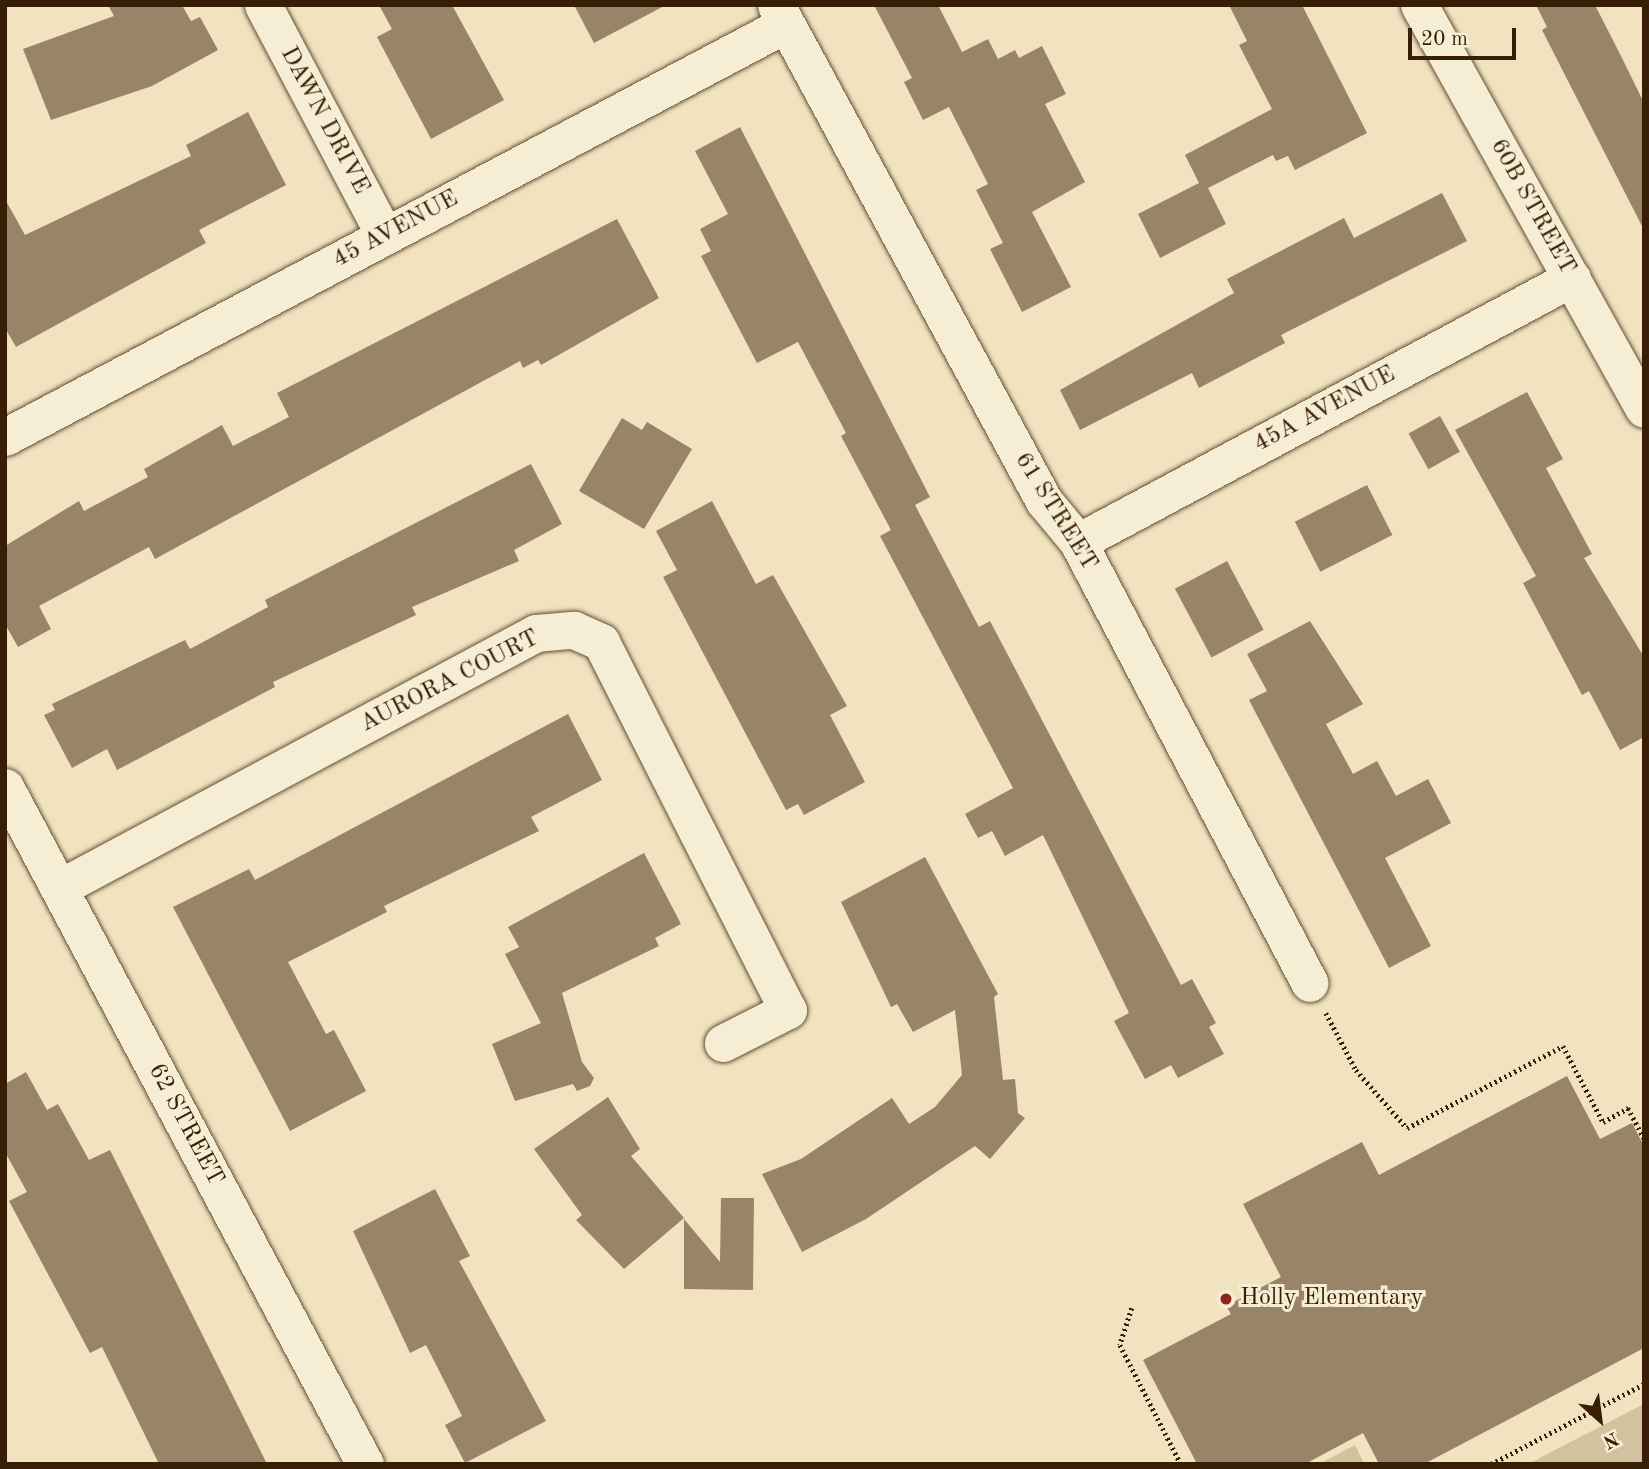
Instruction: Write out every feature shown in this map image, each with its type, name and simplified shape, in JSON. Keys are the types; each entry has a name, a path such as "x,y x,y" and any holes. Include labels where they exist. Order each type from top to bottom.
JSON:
{"street":[{"name":"DAWN DRIVE","path":"263,5 385,236"},
{"name":"60B STREET","path":"1419,5 1644,409"},
{"name":"45 AVENUE","path":"5,437 385,236 781,15"},
{"name":"61 STREET","path":"781,15 1044,501 1078,542 1310,984"},
{"name":"45A AVENUE","path":"1078,542 1572,278"},
{"name":"AURORA COURT","path":"59,888 536,633 574,631 601,642 788,1010 723,1043"},
{"name":"62 STREET","path":"5,787 365,1464"}],"path":[{"path":"1310,984 1356,1070 1407,1128 1563,1046 1603,1122 1628,1108 1644,1138"},
{"path":"1132,1308 1120,1345 1181,1464"},
{"path":"1492,1464 1644,1384"}],"shaded area":[{"path":"1644,1404 1644,1464 1528,1464"},
{"path":"1355,1445 1364,1464 1319,1464"}],"building":[{"path":"108,5 182,5 191,21 200,17 218,50 152,86 51,120 23,49 114,16"},
{"path":"379,5 452,5 504,100 431,139 377,37 392,29"},
{"path":"574,5 666,5 594,43"},
{"path":"874,5 938,5 962,52 988,39 998,59 1015,50 1019,58 1042,46 1066,94 1045,104 1085,182 1032,212 1071,287 1022,312 990,249 1003,243 976,190 988,184 949,107 923,120 904,82 912,78"},
{"path":"1229,5 1302,5 1367,133 1295,170 1288,156 1276,161 1273,155 1208,188 1226,224 1160,258 1138,214 1199,183 1185,155 1272,109 1239,45 1247,41"},
{"path":"1536,5 1595,5 1644,103 1644,230 1542,30 1547,27"},
{"path":"248,112 286,185 199,230 206,243 16,347 5,328 5,199 25,235 191,156 186,145"},
{"path":"740,127 930,497 915,505 979,627 990,621 1181,985 1192,979 1216,1023 1209,1027 1224,1054 1178,1078 1171,1065 1145,1079 1114,1021 1129,1013 1043,835 1005,856 992,831 978,838 965,814 1013,788 880,536 891,530 841,436 846,433 798,342 757,363 701,256 711,251 700,229 728,214 695,151"},
{"path":"1442,193 1467,241 1281,335 1285,343 1199,388 1192,373 1080,430 1060,390 1234,293 1227,279 1344,218 1354,238"},
{"path":"617,219 659,298 541,365 538,360 523,368 520,361 155,559 149,547 39,606 51,629 18,647 5,624 5,546 79,501 84,511 148,477 144,469 222,425 233,446 289,417 277,393"},
{"path":"1527,392 1563,459 1546,468 1592,554 1584,558 1644,657 1644,737 1620,750 1589,691 1582,695 1523,583 1536,576 1455,430"},
{"path":"1440,416 1460,452 1428,469 1409,433"},
{"path":"622,418 642,430 647,422 692,449 644,529 579,491"},
{"path":"531,464 562,524 514,550 519,561 412,607 416,615 273,682 275,687 117,770 107,749 72,768 44,715 55,710 52,704 185,640 190,649 268,607 265,600"},
{"path":"1367,485 1392,535 1320,572 1295,522"},
{"path":"712,501 756,584 773,575 847,706 830,715 865,782 804,815 798,804 786,810 663,577 677,570 656,531"},
{"path":"1227,561 1264,630 1212,658 1175,589"},
{"path":"1310,621 1363,704 1326,724 1353,774 1377,761 1396,796 1428,779 1451,823 1385,858 1431,946 1389,968 1249,700 1267,691 1247,654"},
{"path":"568,714 602,780 531,817 539,831 384,906 387,912 288,962 326,1034 334,1030 366,1091 290,1131 173,907 249,869 255,880"},
{"path":"644,853 681,924 655,938 659,946 562,993 582,1062 594,1078 590,1086 577,1091 573,1084 515,1101 492,1044 541,1023 505,954 519,947 508,927"},
{"path":"925,857 998,994 994,997 1003,1080 1015,1079 1018,1113 1025,1118 990,1159 975,1146 866,1219 802,1252 762,1174 801,1159 892,1098 909,1124 935,1107 962,1075 955,1010 913,1032 897,1004 891,1007 841,902"},
{"path":"26,1072 47,1110 58,1104 89,1160 110,1150 267,1464 159,1464 102,1347 90,1353 9,1201 27,1192 5,1152 5,1084"},
{"name":"Holly Elementary","path":"1567,1076 1600,1139 1632,1123 1644,1146 1644,1348 1424,1464 1379,1464 1363,1433 1305,1464 1197,1464 1143,1360 1231,1314 1226,1306 1281,1277 1243,1204 1362,1142 1379,1175"},
{"path":"608,1097 640,1149 631,1156 684,1218 624,1269 576,1220 582,1215 534,1149"},
{"path":"435,1189 470,1256 459,1261 546,1421 465,1463 445,1425 462,1416 426,1345 410,1353 353,1231"},
{"path":"721,1198 754,1198 753,1290 684,1289 684,1219 720,1262"}],"place":[{"name":"Holly Elementary","path":"1226,1299"}]}
